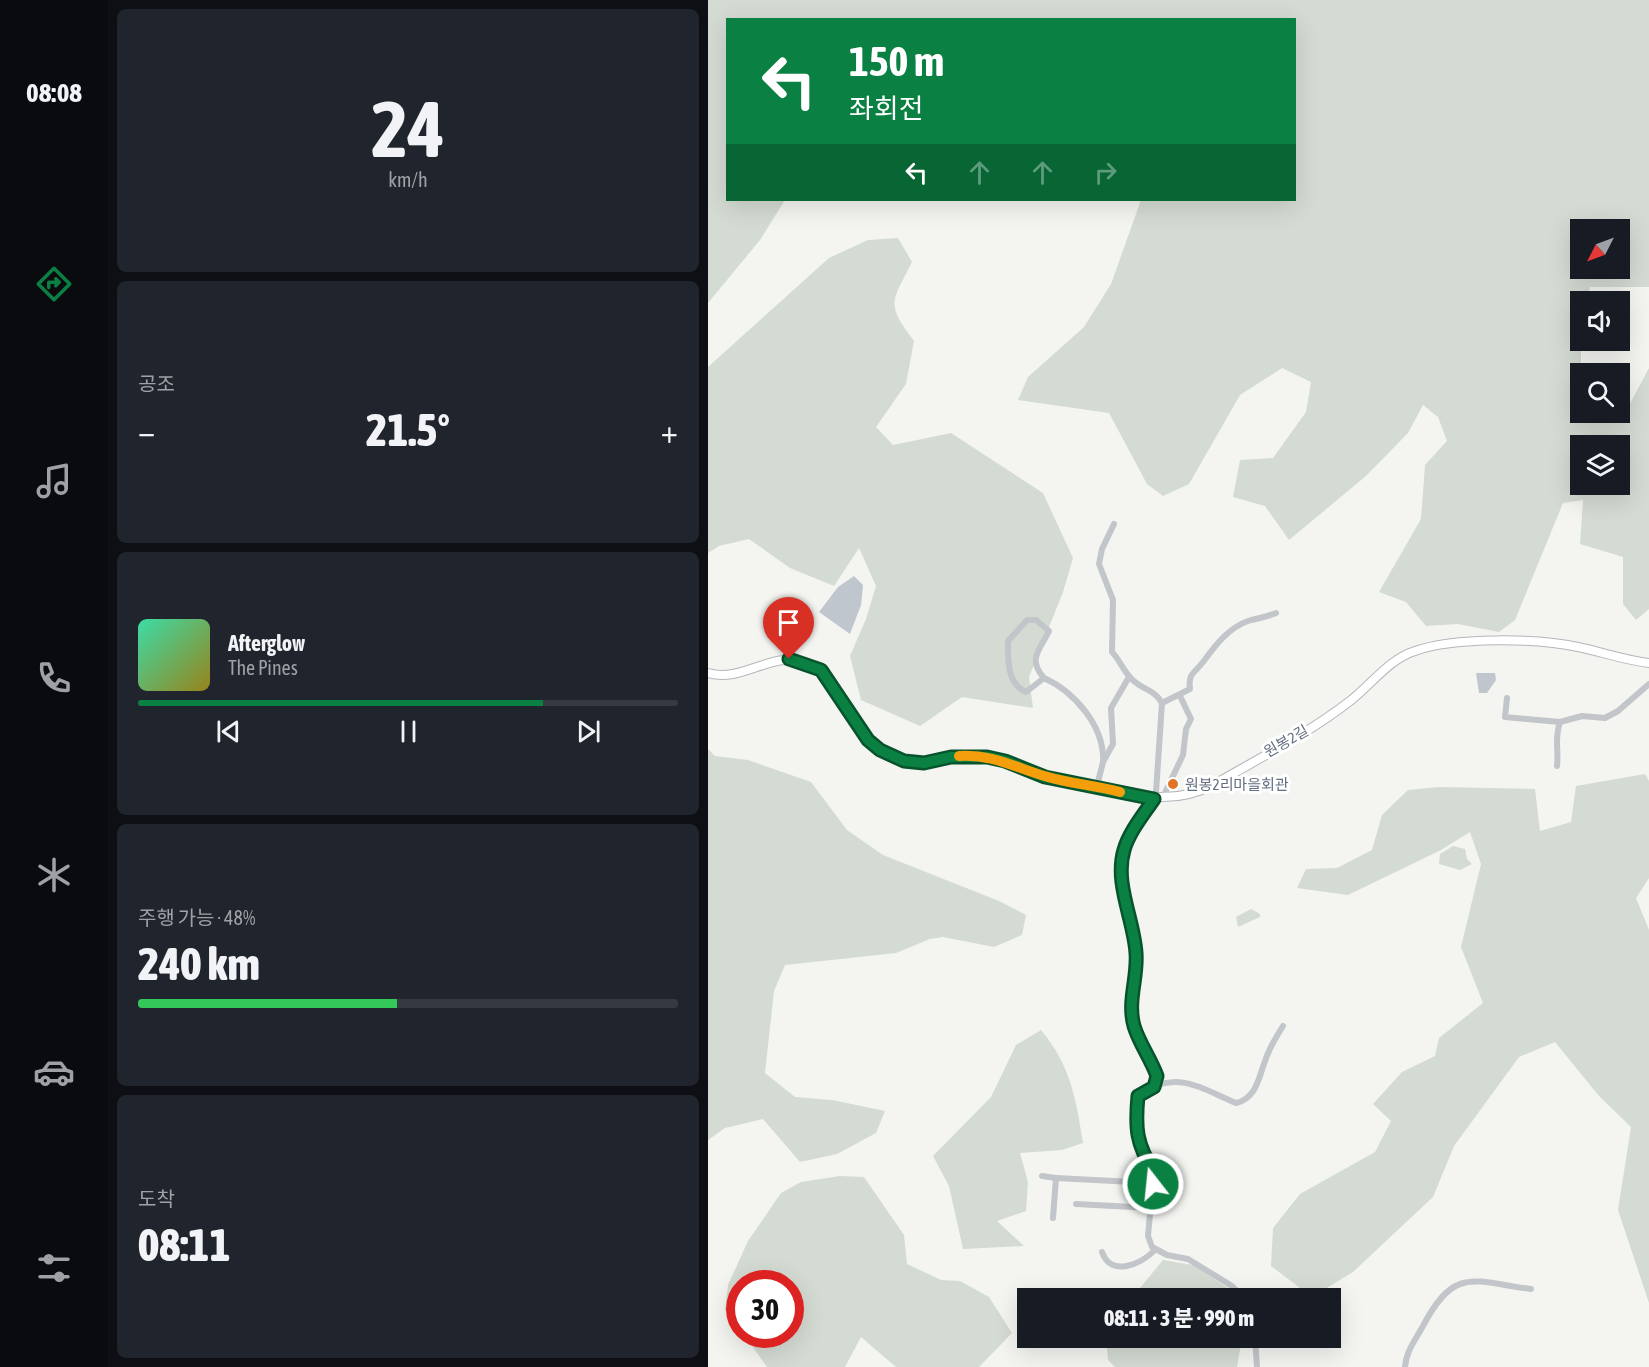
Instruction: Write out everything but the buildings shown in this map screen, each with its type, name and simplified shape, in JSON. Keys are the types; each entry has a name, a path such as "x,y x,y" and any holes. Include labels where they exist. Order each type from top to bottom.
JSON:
{"main road":[{"name":"원봉2길","path":"708,673 741,673 781,659 805,662 821,670 868,740 893,757 914,764 951,757 987,757 1005,761 1045,777 1154,799 1197,793 1231,774 1350,702 1385,669 1414,651 1453,642 1519,642 1580,647 1618,659 1649,663"}],"street":[{"path":"1114,524 1102,549 1099,564 1113,600 1112,652 1123,664 1129,677 1156,692 1162,703 1158,784 1154,799 1128,839 1120,874 1136,953 1130,1002 1132,1017 1157,1076 1154,1087"},
{"path":"1162,703 1190,690 1189,677 1192,671 1201,665 1214,646 1228,633 1248,621 1276,613"},
{"path":"1044,678 1026,692 1018,689 1011,676 1008,641 1027,620 1036,620 1049,631 1035,653 1036,665 1044,678 1058,684 1089,717 1101,738 1103,762"},
{"path":"1097,786 1103,762 1113,744 1110,708 1129,677"},
{"path":"1507,698 1505,717 1560,722 1582,716 1598,718 1611,716 1649,684"},
{"path":"1163,797 1183,755 1186,729 1191,719 1180,696"},
{"path":"1557,766 1559,753 1555,746 1560,722"},
{"path":"1234,1288 1188,1259 1155,1250 1148,1236 1154,1171 1137,1140 1138,1096 1172,1080 1215,1092 1236,1103 1242,1102 1260,1081 1265,1061 1283,1026"},
{"path":"1042,1176 1152,1183"},
{"path":"1053,1218 1056,1178"},
{"path":"1076,1204 1150,1208"},
{"path":"1102,1252 1108,1262 1121,1267 1141,1263 1155,1250"},
{"path":"1405,1367 1406,1355 1435,1302 1450,1289 1467,1281 1478,1280 1531,1289"},
{"path":"1256,1348 1257,1367"}],"shaded area":[{"path":"708,0 1649,0 1649,287 1590,287 1589,291 1570,291 1570,351 1581,351 1581,363 1570,363 1570,423 1630,423 1630,404 1649,368 1649,609 1636,620 1623,604 1623,557 1580,544 1583,500 1563,503 1515,620 1499,632 1458,624 1426,626 1406,602 1379,592 1421,519 1425,465 1447,441 1438,417 1423,405 1408,433 1366,476 1289,540 1265,506 1233,497 1240,460 1273,458 1306,412 1311,382 1282,368 1240,395 1189,484 1163,496 1147,484 1109,413 1018,400 1028,377 1084,327 1111,284 1141,201 1296,201 1296,18 726,18 726,201 784,201 760,240 708,303"},
{"path":"898,238 912,262 896,295 895,310 914,341 906,384 876,427 893,445 951,433 1043,493 1073,558 1063,592 1029,677 1033,708 962,697 920,726 861,700 850,656 866,619 876,586 859,548 834,586 790,568 749,539 719,546 708,553 708,367 829,258 868,240"},
{"path":"854,576 863,585 861,605 850,634 819,612 838,587"},
{"path":"1476,673 1495,673 1496,680 1487,693 1479,693"},
{"path":"708,749 715,756 748,760 811,782 847,830 883,855 999,901 1026,915 1022,935 994,947 943,937 930,939 896,953 785,965 774,991 765,1073 795,1097 832,1100 885,1111 876,1133 837,1154 800,1162 763,1119 725,1128 708,1140"},
{"path":"1645,774 1649,781 1649,878 1636,898 1649,930 1649,1303 1618,1210 1631,1127 1599,1096 1555,1042 1519,1057 1454,1146 1433,1197 1353,1272 1327,1288 1300,1288 1271,1266 1273,1228 1300,1194 1375,1152 1391,1121 1373,1104 1402,1072 1435,1056 1439,1038 1483,1003 1461,947 1481,864 1470,832 1441,850 1348,895 1297,888 1306,869 1337,868 1372,850 1382,815 1408,790 1439,787 1535,789 1540,831 1571,822 1576,786"},
{"path":"1453,846 1465,849 1467,859 1472,864 1460,870 1439,864 1440,854"},
{"path":"1251,909 1260,914 1260,917 1238,927 1236,917"},
{"path":"1041,1030 1066,1070 1075,1097 1083,1143 1062,1150 1020,1153 1028,1182 1026,1211 997,1221 1024,1246 963,1249 949,1186 933,1156 991,1097 1016,1045"},
{"path":"840,1176 864,1177 904,1235 907,1264 941,1280 960,1281 989,1297 1012,1333 979,1367 896,1367 861,1337 845,1367 767,1367 753,1348 804,1348 804,1270 735,1270 748,1241 781,1193 801,1182"},
{"path":"1163,1260 1193,1265 1228,1288 1140,1288"},
{"path":"1107,1348 1240,1348 1237,1367 1115,1367 1108,1360"}],"slow traffic":[{"path":"959,756 987,757 1005,761 1045,777 1120,792"}],"place":[{"name":"원봉2리마을회관","path":"1173,784"}],"route":[{"path":"789,659 805,662 821,670 868,740 893,757 914,764 951,757 987,757 1005,761 1045,777 1154,799 1128,839 1120,874 1131,916 1132,940 1136,953 1130,1002 1132,1017 1157,1076 1154,1087 1138,1096 1137,1107 1137,1140 1154,1171 1153,1184"}]}
